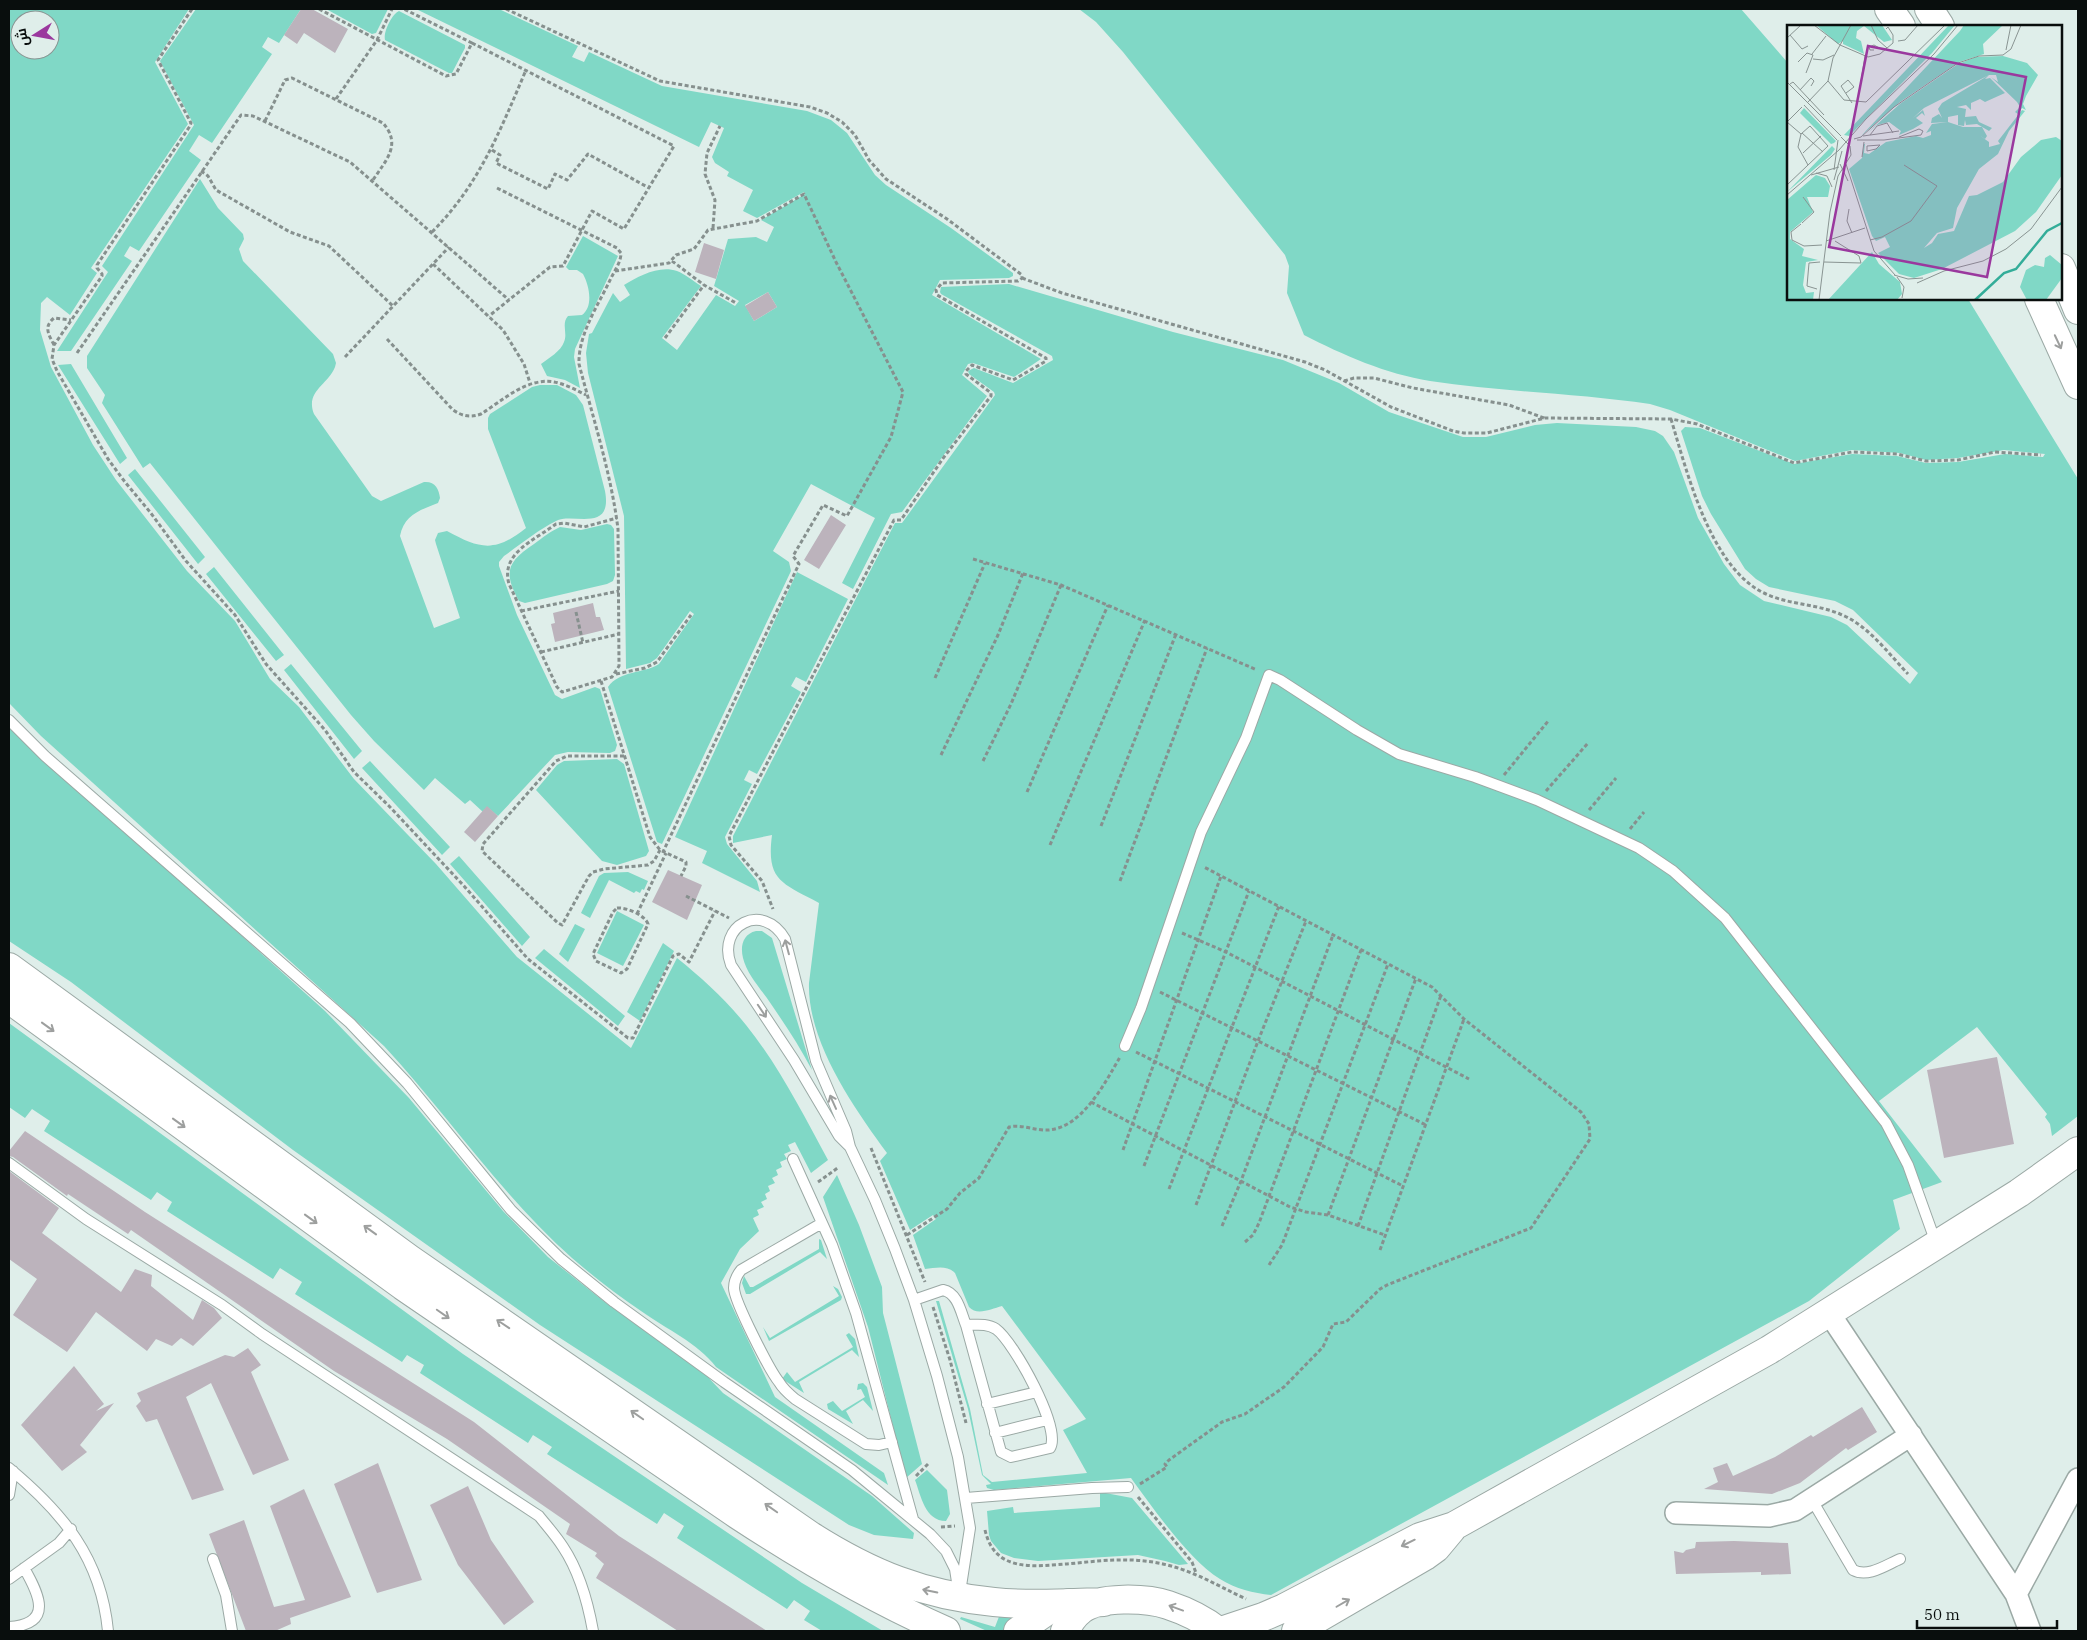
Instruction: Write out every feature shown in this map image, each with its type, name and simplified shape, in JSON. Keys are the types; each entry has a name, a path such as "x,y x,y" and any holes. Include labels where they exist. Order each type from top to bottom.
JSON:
{"main road":[{"path":"1889,9 1900,25"},
{"path":"1929,9 1939,25"},
{"path":"2062,270 2078,310"},
{"path":"2039,300 2078,385"},
{"path":"9,966 411,1260 844,1557 880,1574 917,1588 959,1597 995,1602 1085,1605 1138,1600 1165,1604 1196,1616 1220,1631 1284,1608 1420,1537 1454,1526 1720,1378 1829,1313 2019,1193 2078,1151"},
{"path":"9,999 330,1234 485,1343 791,1550 912,1622 946,1631"},
{"path":"1296,1631 1425,1556 1436,1548 1454,1526"},
{"path":"1018,1631 1035,1619 1085,1605"},
{"path":"1036,1631 1060,1616 1085,1605"},
{"path":"1065,1631 1068,1624 1085,1605"}],"street":[{"path":"1829,1313 2016,1594 2030,1631"},
{"path":"1676,1513 1769,1516 1795,1510 1911,1435"},
{"path":"2016,1594 2078,1479"}],"lane":[{"path":"1125,1046 1148,986 1201,832 1251,726 1269,675 1399,754 1537,800 1621,839 1660,861 1720,912 1876,1110 1901,1150 1936,1245"},
{"path":"9,720 45,756 350,1023 407,1083 511,1210 561,1259 614,1302 724,1382 852,1470 913,1519 946,1551 955,1569 959,1597"},
{"path":"850,1147 840,1136 784,1044 731,965 727,947 733,931 740,925 757,919 774,924 785,939 816,1062 846,1131 850,1147 878,1208 914,1300 948,1416 966,1498 970,1528 959,1597"},
{"path":"793,1159 822,1223 856,1314 913,1519"},
{"path":"9,1163 86,1219 222,1305 262,1334 539,1516 564,1548 578,1577 593,1631"},
{"path":"822,1223 741,1270 734,1282 735,1295 768,1365 777,1381 786,1391 795,1399 860,1441 872,1445 892,1442"},
{"path":"914,1300 943,1290 955,1296 966,1325 1000,1452 1007,1456 1047,1450 1053,1441 1047,1420 1037,1392 1020,1359 997,1330 985,1325 966,1325"},
{"path":"987,1404 1037,1392"},
{"path":"995,1433 1047,1420"},
{"path":"9,1495 11,1470"},
{"path":"11,1470 52,1507 71,1530 100,1587 108,1631"},
{"path":"966,1498 1104,1487 1129,1487"},
{"path":"1812,1500 1853,1570 1858,1573 1868,1573 1900,1559"},
{"path":"9,1579 59,1542 71,1530"},
{"path":"213,1559 226,1595 232,1631"},
{"path":"9,1627 21,1625 39,1614 41,1606 38,1595 24,1568"}],"path":[{"path":"192,9 158,60 191,123 190,126 97,265 102,275 54,345 52,359 54,365 108,459 186,561 236,615 266,664 325,730 354,772 403,821 476,900 520,952 628,1038 633,1038 673,956 679,954 689,962 715,911"},
{"path":"319,9 450,77 456,74 472,43"},
{"path":"336,99 377,40 392,9"},
{"path":"404,9 674,146 624,229 592,211 563,266 550,267 489,316"},
{"path":"506,9 660,81 810,107 827,112 842,122 854,135 870,160 886,179 947,219 1020,274 1022,278 1062,293 1284,355 1325,370 1391,407 1453,431 1475,434 1486,433 1545,418 1671,419 1698,424 1794,463 1852,452 1897,454 1926,461 1958,460 1995,452 2041,455"},
{"path":"432,232 465,194 492,150 526,70"},
{"path":"265,121 286,80 289,78 383,123 391,137 391,149 373,180"},
{"path":"77,353 240,115 250,115 265,121 343,157 373,180 509,300"},
{"path":"714,228 715,200 705,174 707,153 720,126"},
{"path":"492,150 500,155 496,163 548,189 555,174 568,180 588,154 649,188"},
{"path":"201,171 208,176 216,190 290,232 330,246 393,306"},
{"path":"497,188 620,250 621,256 615,271 580,346 579,364 612,494 616,518 619,591 619,666 616,674"},
{"path":"637,914 663,852 799,564 793,556 823,505 847,516 891,437 903,392 836,262 804,194 756,221 714,228 705,232 694,249 676,255 672,261"},
{"path":"345,357 449,247"},
{"path":"615,271 672,261 704,284 736,303"},
{"path":"433,264 503,330 515,346 530,383"},
{"path":"774,924 774,914 768,892 762,881 731,845 729,836 894,520 901,520 944,458 991,396 991,393 966,374 966,371 972,365 1013,380 1046,360 1045,357 937,295 936,290 944,283 1018,280 1022,278"},
{"path":"664,338 704,284"},
{"path":"54,345 47,329 49,322 54,318 71,320"},
{"path":"386,339 453,410 463,416 481,414 530,383 556,382 587,395"},
{"path":"1344,381 1354,378 1374,378 1412,388 1522,408 1545,418"},
{"path":"1671,419 1690,482 1703,516 1728,561 1738,573 1750,584 1770,596 1829,610 1851,619 1861,626 1908,674"},
{"path":"616,518 584,527 564,523 556,524 513,555 508,565 507,578 559,690 566,692 601,681 616,674 645,668 657,662 691,615"},
{"path":"974,559 1061,585 1269,675"},
{"path":"934,678 985,562"},
{"path":"941,755 998,635 1023,573"},
{"path":"983,761 1022,679 1061,585"},
{"path":"521,611 619,591"},
{"path":"1027,792 1108,606"},
{"path":"576,612 583,643"},
{"path":"1050,845 1145,620"},
{"path":"541,652 619,634"},
{"path":"1101,826 1176,634"},
{"path":"1120,882 1207,648"},
{"path":"601,681 650,837 663,852 686,862 682,876"},
{"path":"1496,785 1549,720"},
{"path":"1537,800 1588,743"},
{"path":"624,756 567,756 556,761 483,844 482,851 562,925 589,876 604,869 648,865 663,852"},
{"path":"1581,819 1616,778"},
{"path":"1621,839 1644,812"},
{"path":"1192,861 1416,978 1441,995 1464,1019 1581,1112 1589,1124 1590,1139 1535,1224 1526,1230 1383,1287 1346,1322 1333,1324 1323,1347 1284,1387 1245,1414 1222,1422 1169,1460 1165,1464 1167,1468 1161,1469 1138,1485 1129,1487 1192,1562 1196,1573"},
{"path":"1122,1150 1221,876"},
{"path":"1144,1166 1249,891"},
{"path":"686,896 740,925"},
{"path":"1169,1189 1279,906"},
{"path":"624,908 637,914 648,920 648,927 627,969 620,973 616,972 596,961 593,951 615,910 624,908"},
{"path":"1196,1205 1237,1102 1281,981 1306,921"},
{"path":"1168,928 1226,952 1469,1079"},
{"path":"1222,1226 1241,1181 1333,935"},
{"path":"1245,1242 1257,1229 1361,950"},
{"path":"1269,1265 1282,1245 1296,1210 1388,964"},
{"path":"1328,1216 1370,1097 1394,1040 1416,978"},
{"path":"1148,986 1426,1125"},
{"path":"1358,1226 1441,995"},
{"path":"1380,1250 1464,1019"},
{"path":"907,1235 947,1209 962,1190 979,1178 1009,1127 1042,1130 1061,1128 1078,1118 1091,1102 1125,1046 1403,1186"},
{"path":"1091,1102 1296,1210 1328,1216 1385,1236"},
{"path":"808,1191 838,1167"},
{"path":"940,1527 955,1526"}],"green space":[{"path":"9,9 189,9 155,62 188,124 91,268 97,273 70,315 47,297 41,303 40,330 51,367 93,445 116,480 187,571 235,621 270,679 299,707 354,779 436,864 517,957 631,1048 677,958 722,998 758,1041 790,1091 828,1160 811,1173 795,1142 788,1145 791,1151 784,1154 787,1159 780,1162 782,1167 776,1170 778,1175 772,1178 775,1183 768,1186 770,1191 765,1194 767,1199 761,1202 764,1207 757,1210 759,1215 753,1218 759,1231 740,1249 721,1283 775,1397 884,1473 888,1485 716,1367 709,1358 691,1343 623,1299 572,1258 546,1234 498,1181 408,1072 384,1046 41,736 9,703"},
{"path":"196,9 301,9 279,43 268,37 262,47 272,54 212,143 199,135 189,151 201,160 139,251 130,246 124,256 132,261 71,351 57,351 108,272 102,266 194,125 160,61"},
{"path":"326,9 388,9 376,33 372,34"},
{"path":"416,9 499,9 578,46 572,57 584,62 589,52 662,86 807,111 831,120 847,133 875,175 886,185 951,228 1013,273 1013,276 1009,278 940,280 932,295 1041,359 1014,377 973,363 968,364 962,375 987,396 902,512 891,514 853,589 842,583 875,518 811,484 773,551 789,562 791,571 662,844 657,842 608,687 625,675 659,664 694,614 690,611 657,658 650,663 626,669 624,516 588,373 586,353 589,334 592,333 613,293 620,302 630,295 624,285 656,270 677,271 701,286 662,338 677,350 716,295 735,306 739,301 714,286 728,239 756,237 767,242 774,227 761,220 805,194 804,192 757,218 743,211 753,190 727,176 729,172 715,163 712,157 724,128 711,122 699,147","holes":["768,292 777,307 754,321 745,305"]},
{"path":"1079,9 1741,9 1787,62 1787,300 1969,300 2078,479 2078,1116 2052,1136 2050,1124 2045,1117 2047,1114 1977,1027 1879,1101 1942,1182 1893,1200 1900,1229 1809,1301 1271,1595 1238,1588 1220,1579 1208,1570 1172,1533 1131,1478 994,1490 987,1488 986,1485 991,1484 982,1475 968,1409 936,1301 939,1301 970,1409 983,1475 992,1482 1087,1473 1063,1430 1086,1419 1002,1306 984,1311 972,1310 952,1270 945,1268 925,1269 913,1235 936,1219 933,1215 910,1230 880,1161 887,1153 847,1095 824,1050 816,1028 810,1005 809,983 819,903 786,885 779,879 774,871 772,862 772,835 733,843 733,836 895,523 902,523 995,395 994,392 969,374 968,371 974,368 1013,383 1053,360 1052,356 941,294 941,287 1009,284 1173,332 1283,360 1339,383 1389,412 1463,437 1486,437 1535,425 1557,423 1636,427 1655,431 1663,436 1674,452 1698,518 1724,564 1740,585 1764,601 1831,617 1847,625 1910,684 1918,673 1853,610 1835,601 1769,587 1745,569 1702,496 1681,431 1685,427 1700,428 1794,464 1852,454 1897,456 1926,463 1958,462 2005,454 2043,457 2045,454 2004,450 1958,458 1926,460 1900,453 1852,450 1795,461 1670,410 1650,404 1430,381 1381,369 1334,350 1304,335 1287,293 1289,266 1285,255 1123,52 1096,22"},
{"path":"399,11 465,45 452,73 385,40 385,33 389,24"},
{"path":"200,179 218,208 243,234 244,239 239,249 243,261 333,354 336,363 335,367 312,399 314,414 372,496 381,501 424,482 434,484 439,492 440,498 438,503 419,511 409,518 400,536 434,628 460,618 436,544 435,540 438,533 447,531 469,542 487,546 505,542 526,528 488,429 490,414 532,387 540,385 557,385 576,395 583,405 605,491 606,504 603,513 590,519 563,519 556,521 504,556 499,562 499,566 517,615 555,695 562,699 595,687 600,689 617,745 615,751 610,753 568,752 555,755 498,816 487,807 483,812 470,800 465,804 435,778 424,790 374,741 351,715 150,463 143,468 102,403 105,395 87,368 87,356"},
{"path":"583,236 618,256 575,349 574,357 580,388 565,380 547,376 541,364 562,345 565,339 565,322 568,316 582,315 588,306 589,295 583,274 577,270 569,270 566,267"},
{"path":"71,364 127,458 120,464 58,365"},
{"path":"135,469 205,557 198,564 128,475"},
{"path":"607,524 611,525 614,529 615,575 613,581 525,603 519,601 510,575 510,568 518,556 560,527 581,530"},
{"path":"214,567 284,655 276,661 206,574"},
{"path":"797,572 848,599 806,682 796,677 791,686 801,692 757,774 749,770 744,780 752,784 725,837 727,844 757,881 760,892 702,863 707,851 675,837"},
{"path":"291,664 362,751 354,759 284,670"},
{"path":"9,726 325,1011 409,1098 503,1211 548,1257 606,1303 705,1374 723,1393 872,1496 914,1533 913,1539 874,1535 849,1525 540,1325 293,1150 71,982 9,941"},
{"path":"617,759 624,764 649,851 646,856 617,865 602,861 536,790 557,765 564,761"},
{"path":"370,761 450,847 442,855 362,768"},
{"path":"459,856 530,937 522,946 450,864"},
{"path":"628,872 648,881 644,890 642,889 640,893 636,891 634,893 609,880 590,918 581,913 599,876 604,873"},
{"path":"617,911 644,925 623,966 597,953"},
{"path":"575,924 585,929 568,962 559,954"},
{"path":"756,931 762,931 772,938 812,1070 793,1037 751,976 745,964 742,945 748,935"},
{"path":"663,943 674,951 640,1021 627,1012"},
{"path":"544,949 625,1016 618,1026 535,958"},
{"path":"9,1023 463,1354 802,1583 883,1631 822,1631 804,1620 810,1611 794,1600 787,1609 677,1538 684,1526 664,1513 657,1524 547,1454 552,1447 533,1435 528,1443 420,1373 424,1365 407,1355 402,1362 295,1294 302,1282 280,1268 273,1279 167,1211 172,1202 157,1192 151,1200 44,1131 50,1121 32,1109 25,1118 9,1107"},
{"path":"837,1175 859,1225 882,1287 883,1313 922,1464 906,1478 868,1327 823,1197"},
{"path":"819,1239 827,1259 820,1252 750,1294 746,1294 742,1283 744,1276 750,1287 753,1287 819,1249"},
{"path":"833,1286 838,1289 842,1297 841,1300 769,1341 763,1327 770,1338 839,1296"},
{"path":"849,1333 855,1339 859,1357 852,1350 799,1382 804,1393 782,1379 787,1372 795,1382 853,1347 846,1335"},
{"path":"863,1383 867,1387 873,1411 863,1400 846,1411 853,1424 828,1409 827,1404 833,1401 842,1411 865,1397 861,1389 857,1390 858,1384"},
{"path":"927,1470 947,1490 950,1514 946,1521 933,1517 922,1500 915,1480"},
{"path":"1100,1492 1132,1498 1188,1564 1179,1565 1138,1555 1038,1561 1014,1558 1001,1553 991,1541 987,1511 1013,1507 1014,1513 1100,1507"},
{"path":"1027,1612 1010,1631 987,1631 960,1619 961,1617 995,1627 1000,1614"}],"building":[{"path":"301,9 312,9 348,29 335,53 304,33 297,44 284,35"},
{"path":"704,243 724,250 716,279 695,272"},
{"path":"768,292 777,307 754,321 745,306"},
{"path":"831,515 846,525 819,569 804,560"},
{"path":"593,603 596,617 600,617 604,630 555,642 551,624 555,623 553,613"},
{"path":"487,806 498,816 475,842 464,832"},
{"path":"668,870 702,885 687,920 652,902"},
{"path":"1997,1057 2014,1144 1944,1158 1927,1070"},
{"path":"25,1131 145,1212 474,1422 619,1536 767,1631 678,1631 596,1578 604,1564 595,1556 597,1553 566,1534 570,1524 447,1439 334,1371 131,1230 128,1234 68,1194 67,1196 9,1156 9,1151"},
{"path":"9,1171 59,1208 42,1233 121,1292 135,1269 152,1275 151,1286 193,1320 202,1300 214,1308 222,1318 193,1346 181,1338 172,1346 156,1339 147,1351 96,1312 67,1352 13,1315 37,1279 9,1259"},
{"path":"248,1348 261,1365 251,1372 289,1460 253,1475 211,1383 186,1397 224,1490 192,1500 157,1419 146,1422 136,1406 141,1401 137,1393 225,1355 234,1357"},
{"path":"74,1366 104,1404 96,1411 114,1403 80,1445 87,1452 62,1471 21,1425"},
{"path":"1862,1407 1877,1432 1848,1450 1846,1448 1800,1483 1772,1494 1704,1489 1718,1482 1713,1468 1727,1463 1733,1476 1775,1457 1811,1435 1813,1437"},
{"path":"378,1463 422,1580 377,1593 334,1484"},
{"path":"468,1486 491,1540 534,1602 504,1625 458,1565 430,1505"},
{"path":"304,1489 351,1597 290,1618 291,1624 275,1631 246,1631 209,1534 244,1520 274,1607 305,1600 270,1506"},
{"path":"1696,1542 1788,1543 1791,1574 1761,1575 1761,1572 1676,1574 1674,1551 1683,1553 1686,1550 1695,1548"}]}
